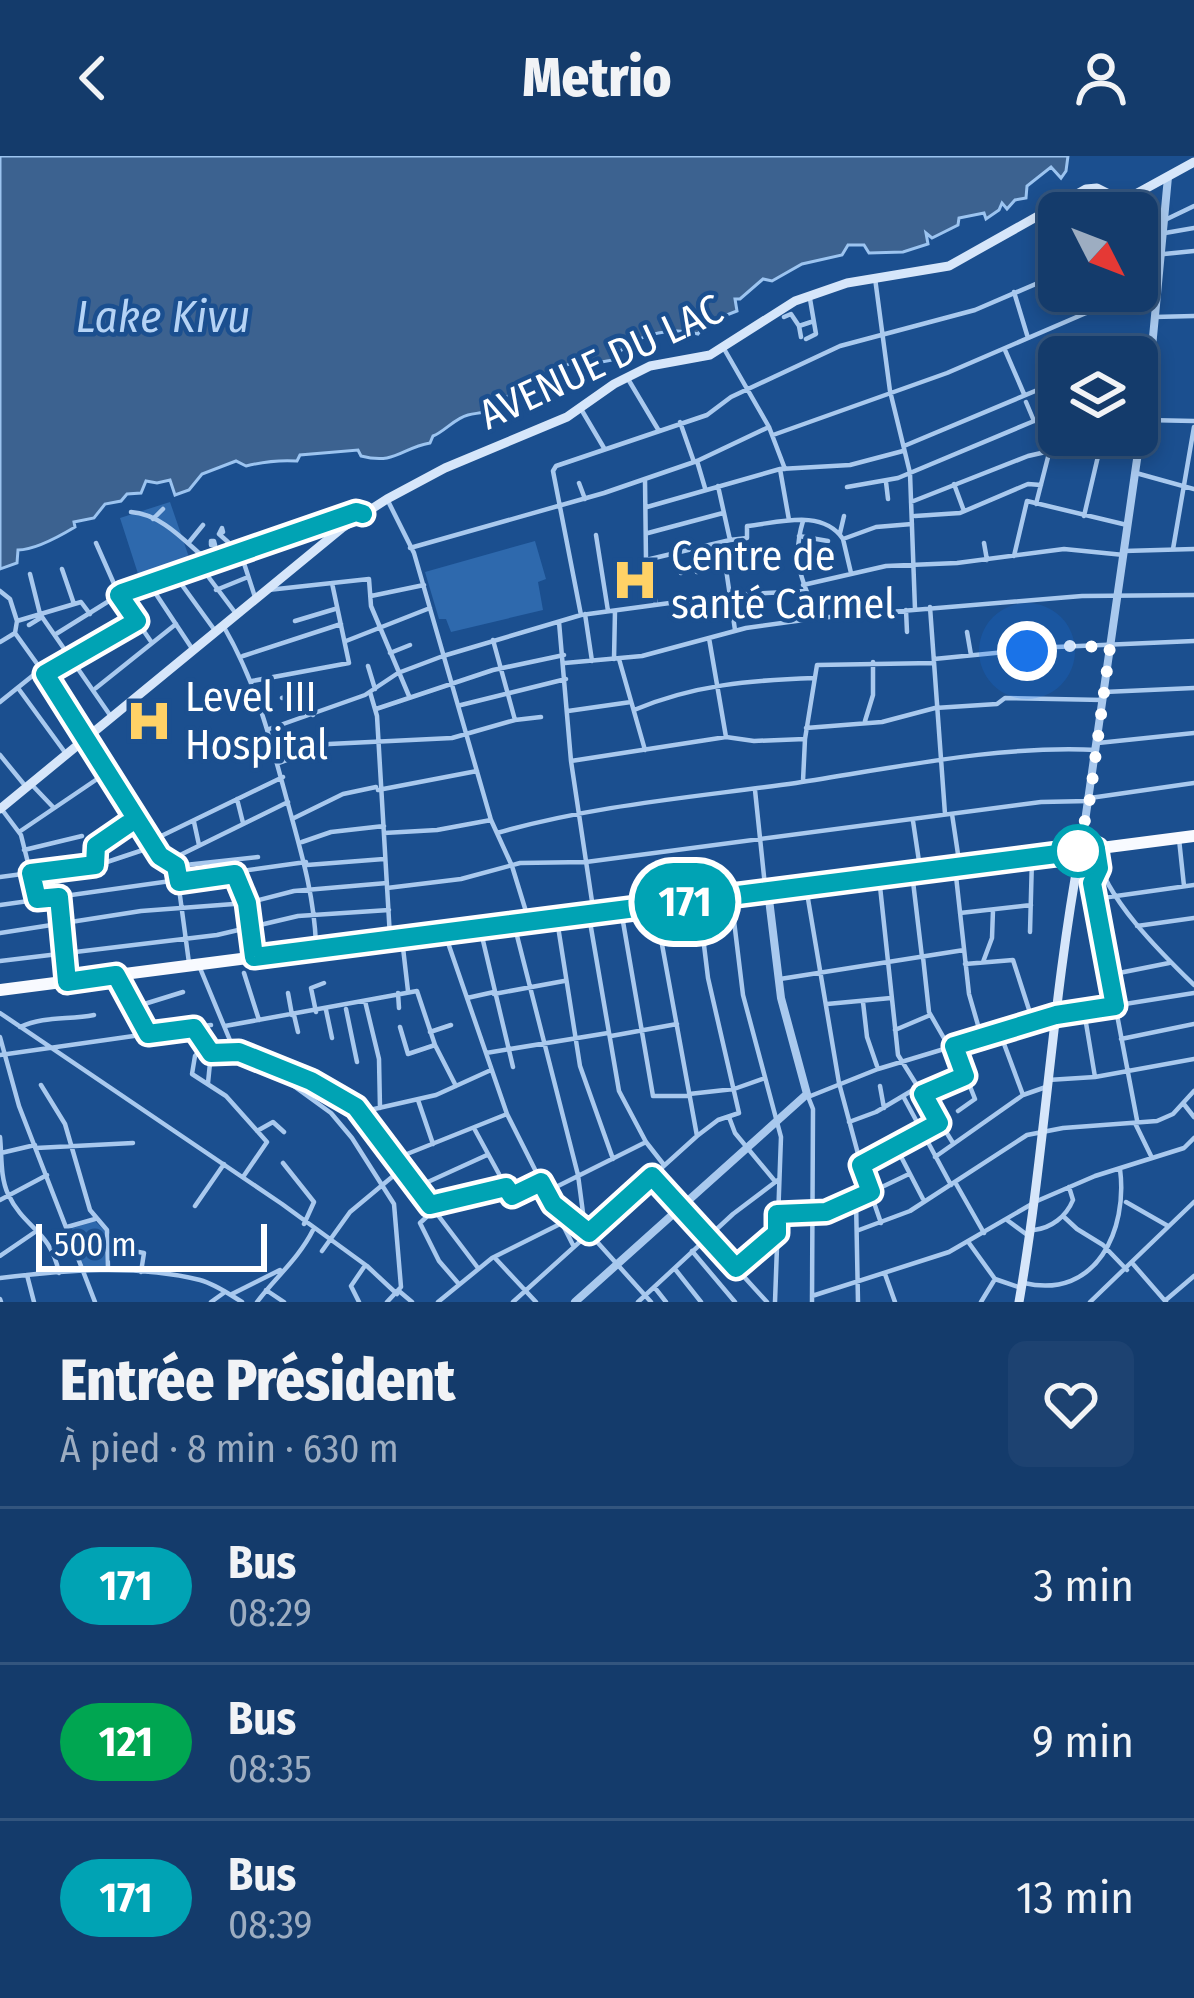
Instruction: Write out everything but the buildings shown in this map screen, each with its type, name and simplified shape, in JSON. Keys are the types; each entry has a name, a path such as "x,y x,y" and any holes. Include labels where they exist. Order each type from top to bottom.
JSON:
{"highway":[{"path":"0,990 1187,838"}],"main road":[{"name":"AVENUE DU LAC","path":"1139,192 1194,162"},
{"name":"AVENUE DU LAC","path":"0,809 256,599 387,499 445,468 581,409 650,366 697,358 723,347 809,295 949,266 1036,218"},
{"path":"1018,1302 1036,1201 1080,851"}],"street":[{"path":"1158,288 1168,177"},
{"path":"1158,215 1167,218 1194,206"},
{"path":"1036,218 1038,222"},
{"path":"1165,232 1194,228"},
{"path":"1158,255 1194,251"},
{"path":"874,278 890,391 910,473 915,609"},
{"path":"592,661 553,471 556,466 707,415 728,398 840,346 976,310 1038,282"},
{"path":"1014,292 1028,338"},
{"path":"784,317 791,314 803,338 816,335 809,295"},
{"path":"773,435 1095,312"},
{"path":"1153,336 1155,312"},
{"path":"1154,317 1194,316"},
{"path":"800,326 813,321"},
{"path":"723,347 773,435 789,520"},
{"path":"1004,349 1034,421"},
{"path":"627,378 659,430"},
{"path":"647,507 783,469 850,465 903,449 1038,392"},
{"path":"581,409 604,448"},
{"path":"847,487 886,482 1038,421"},
{"path":"680,422 706,488"},
{"path":"1158,423 1194,424 1173,549"},
{"path":"410,548 585,500 695,462 769,427"},
{"path":"899,505 1038,455"},
{"path":"1036,504 1049,456"},
{"path":"1084,516 1098,456"},
{"path":"1080,851 1137,456"},
{"path":"1135,472 1194,489"},
{"path":"644,479 646,560 656,604"},
{"path":"886,482 888,499"},
{"path":"579,483 585,500"},
{"path":"954,484 964,511"},
{"path":"646,560 747,538 747,526 804,519 842,536 964,511 1026,484 1041,485"},
{"path":"718,486 730,540"},
{"path":"387,499 424,586 491,820 530,922"},
{"path":"1014,556 1027,501 1127,525"},
{"path":"153,519 163,509"},
{"path":"131,512 190,541 200,554 239,551 356,512 363,514"},
{"path":"646,533 723,513"},
{"path":"844,516 842,536 851,573"},
{"path":"804,519 797,568 818,618"},
{"path":"190,541 203,525"},
{"path":"222,532 223,549"},
{"path":"596,535 612,610 616,659 645,750"},
{"path":"799,536 828,542"},
{"path":"722,542 735,630"},
{"path":"96,543 119,595 152,643"},
{"path":"984,543 987,560"},
{"path":"698,572 696,567 703,566 699,547"},
{"path":"56,634 119,595 200,565 223,549"},
{"path":"269,729 373,691 398,674 443,656 583,614 805,588 851,573 913,565 1064,549 1124,553 1194,549"},
{"path":"239,551 256,599"},
{"path":"677,552 681,573"},
{"path":"200,565 237,615"},
{"path":"62,569 74,604"},
{"path":"31,574 41,616 112,718"},
{"path":"174,574 241,657 252,681 307,864 316,949"},
{"path":"216,590 248,577"},
{"path":"268,590 369,579 380,630 409,696"},
{"path":"148,583 194,650"},
{"path":"252,681 348,664 332,583"},
{"path":"370,596 424,586"},
{"path":"0,590 10,599 17,621 15,633 110,771 160,856 173,863 258,857"},
{"path":"376,709 502,668 653,654 735,630 818,618 1194,595"},
{"path":"17,621 81,602 90,614"},
{"path":"295,621 338,608"},
{"path":"345,641 430,608"},
{"path":"930,608 940,761 956,813 968,994 982,1040"},
{"path":"906,610 907,632"},
{"path":"29,625 41,616"},
{"path":"0,702 43,672 137,621"},
{"path":"559,622 591,914 619,1091 664,1166"},
{"path":"95,689 176,624"},
{"path":"241,657 340,624"},
{"path":"968,632 971,655"},
{"path":"0,642 15,633"},
{"path":"709,638 726,737"},
{"path":"493,640 514,720"},
{"path":"803,782 806,728 818,665 1194,641"},
{"path":"955,642 960,657"},
{"path":"390,653 410,645"},
{"path":"858,655 859,664"},
{"path":"864,724 873,695 873,662"},
{"path":"368,666 376,709 389,910 408,991"},
{"path":"634,710 668,696 718,685 815,678"},
{"path":"460,706 566,680"},
{"path":"18,688 67,754"},
{"path":"806,728 864,724 935,708 997,704 1004,698 1194,688"},
{"path":"282,698 303,692 313,715"},
{"path":"568,711 631,702"},
{"path":"279,763 322,746 466,736 514,720 542,717"},
{"path":"496,833 579,814 1027,748 1097,746 1194,733"},
{"path":"572,761 726,737 805,739"},
{"path":"0,755 53,807"},
{"path":"20,832 110,771"},
{"path":"292,819 343,794 477,771"},
{"path":"0,877 95,865 154,843 284,777"},
{"path":"0,933 247,903 312,889 461,879 512,866 586,862 1194,783"},
{"path":"754,789 778,979 813,1109 812,1299 969,1244 1036,1201 1184,1148 1194,1138"},
{"path":"237,799 243,823"},
{"path":"956,813 962,801"},
{"path":"173,863 288,802"},
{"path":"0,809 20,832 37,899"},
{"path":"95,865 96,846 139,818"},
{"path":"194,820 200,845"},
{"path":"292,852 331,832 437,830 491,820"},
{"path":"913,820 930,1015 951,1046 975,1100 958,1111"},
{"path":"24,850 82,836"},
{"path":"1184,886 1187,838"},
{"path":"575,1302 807,1095 1056,1015 1194,989 1137,926 1099,868 1096,849"},
{"path":"1030,932 1032,858"},
{"path":"0,905 307,864 385,859"},
{"path":"173,863 185,938 234,1051"},
{"path":"1099,868 1092,883 1120,1040 1136,1123 1152,1158"},
{"path":"235,874 247,903 254,957"},
{"path":"879,877 901,1062 953,1143"},
{"path":"1095,898 1194,885"},
{"path":"806,886 839,1083 881,1223"},
{"path":"731,896 743,994 781,1137 771,1302"},
{"path":"59,897 67,982"},
{"path":"513,1302 587,1230 697,1136 718,1120 740,1113 708,978 698,901"},
{"path":"960,913 1031,905"},
{"path":"655,906 697,1136"},
{"path":"983,962 992,938 993,908"},
{"path":"0,961 252,929 276,919 389,910"},
{"path":"621,910 653,1096 734,1089 765,1078"},
{"path":"1137,926 1194,918"},
{"path":"556,919 582,1071 613,1159"},
{"path":"514,924 578,1175 587,1230"},
{"path":"480,928 513,1066"},
{"path":"445,933 506,1114 574,1247"},
{"path":"778,979 964,950"},
{"path":"965,964 1013,960 1033,1022"},
{"path":"1109,975 1171,963"},
{"path":"244,973 259,1020"},
{"path":"116,975 148,1034"},
{"path":"467,998 564,981"},
{"path":"316,1012 310,988 324,982"},
{"path":"125,1010 183,992"},
{"path":"225,1026 418,992 435,1046 456,1086"},
{"path":"288,993 298,1032"},
{"path":"398,993 399,1008"},
{"path":"827,1004 891,998"},
{"path":"365,1000 379,1059 380,1108"},
{"path":"863,1002 867,1037 878,1069"},
{"path":"345,1007 357,1062"},
{"path":"326,1010 332,1039"},
{"path":"1084,1011 1095,1077"},
{"path":"0,1013 282,1204 412,1302"},
{"path":"20,1027 52,1017 66,1020 94,1015"},
{"path":"895,1030 930,1015"},
{"path":"486,1053 677,1024"},
{"path":"1120,1040 1194,1024"},
{"path":"3,1054 211,1025"},
{"path":"430,1032 451,1025"},
{"path":"400,1027 408,1054 435,1046"},
{"path":"194,1028 211,1053 208,1084"},
{"path":"1000,1034 1023,1095"},
{"path":"0,1037 95,1302"},
{"path":"205,1045 195,1056 192,1074 233,1103 267,1142 243,1177"},
{"path":"211,1053 234,1051 311,1081 361,1112 478,1268"},
{"path":"934,1156 1048,1083 1194,1059"},
{"path":"262,1064 339,1121 382,1183 394,1209 398,1293"},
{"path":"361,1112 418,1100 491,1070"},
{"path":"849,1122 903,1096 965,1076"},
{"path":"41,1085 65,1124 95,1219 107,1230 108,1269"},
{"path":"880,1087 884,1108"},
{"path":"859,1230 924,1201 1017,1140 1044,1130 1166,1118 1194,1091"},
{"path":"903,1096 934,1156 984,1234"},
{"path":"418,1100 433,1144"},
{"path":"1183,1103 1194,1117"},
{"path":"397,1158 506,1114"},
{"path":"729,1117 735,1132 777,1181"},
{"path":"257,1131 274,1122 284,1132"},
{"path":"861,1165 939,1123"},
{"path":"475,1130 512,1196 541,1182"},
{"path":"0,1137 9,1195 53,1248 59,1273"},
{"path":"546,1192 646,1142"},
{"path":"1,1155 36,1147 133,1143"},
{"path":"895,1145 924,1201"},
{"path":"1184,1148 1194,1150"},
{"path":"418,1186 487,1155"},
{"path":"283,1163 314,1202 304,1224"},
{"path":"195,1206 224,1164"},
{"path":"322,1251 350,1212 404,1167"},
{"path":"969,1244 995,1279 1050,1286 1070,1280 1108,1249 1123,1201 1120,1168"},
{"path":"777,1214 811,1213 856,1200 909,1174"},
{"path":"0,1200 47,1175"},
{"path":"652,1176 771,1302"},
{"path":"638,1302 708,1236 777,1181"},
{"path":"1007,1220 1030,1233 1047,1227 1063,1216 1073,1200 1069,1186"},
{"path":"458,1283 439,1261 419,1222 431,1208 506,1187"},
{"path":"856,1200 858,1302"},
{"path":"1123,1201 1168,1226"},
{"path":"1090,1302 1194,1202"},
{"path":"553,1204 587,1230 651,1302"},
{"path":"1063,1216 1108,1249 1127,1270"},
{"path":"67,1227 95,1219"},
{"path":"438,1302 494,1257 562,1223"},
{"path":"0,1256 38,1230"},
{"path":"211,1302 295,1261 313,1230"},
{"path":"736,1268 777,1233"},
{"path":"128,1250 158,1252"},
{"path":"692,1251 735,1302"},
{"path":"141,1272 144,1252"},
{"path":"494,1257 536,1302"},
{"path":"1133,1264 1166,1301 1194,1276"},
{"path":"359,1302 351,1286 365,1265"},
{"path":"0,1278 108,1269 141,1272 200,1280 242,1302"},
{"path":"675,1269 700,1302"},
{"path":"257,1302 280,1270"},
{"path":"885,1274 895,1302"},
{"path":"27,1275 34,1302"},
{"path":"981,1302 995,1279"},
{"path":"654,1287 666,1302"},
{"path":"266,1290 284,1302"},
{"path":"387,1302 398,1293"},
{"path":"1100,1294 1108,1302"},
{"path":"445,1295 453,1302"}],"shaded area":[{"path":"170,502 192,566 141,583 120,518"},
{"path":"535,541 546,579 538,582 543,610 451,632 446,619 439,619 425,572"},
{"path":"95,1221 105,1231 106,1268 85,1270 70,1229"}],"water":[{"name":"Lake Kivu","path":"0,156 1068,156 1061,178 1051,167 1027,186 1026,198 1015,200 1007,209 1002,203 986,219 984,213 959,218 958,225 932,238 926,233 928,244 903,252 869,253 864,245 848,245 842,255 802,264 772,281 763,279 735,299 737,311 706,323 698,334 652,335 588,370 569,364 506,397 507,410 496,405 463,417 433,436 430,443 382,458 361,456 358,450 246,466 236,461 202,474 189,490 175,495 170,480 146,481 141,493 105,504 94,518 74,522 75,527 55,538 18,550 17,563 0,569"}],"tunnel":[{"path":"229,547 230,551"}],"bus line":[{"name":"171","path":"128,824 96,846 95,865 31,873 37,899 59,897 67,982 116,975 148,1034 194,1028 211,1053 239,1052 347,1101 370,1122 430,1205 506,1187 512,1196 541,1182 553,1204 589,1233 652,1176 736,1268 777,1233 777,1214 826,1212 871,1192 861,1165 939,1123 923,1094 965,1076 954,1046 1056,1015 1115,1006 1092,883 1099,868 1096,849 254,957 247,903 235,874 179,882 176,866 160,856 45,674 137,621 122,593 356,512 363,514"}],"place":[{"name":"Centre de santé Carmel","path":"635,580"},
{"name":"Level III Hospital","path":"149,721"}],"route":[{"path":"1027,651 1110,647 1090,798 1078,851"}]}
